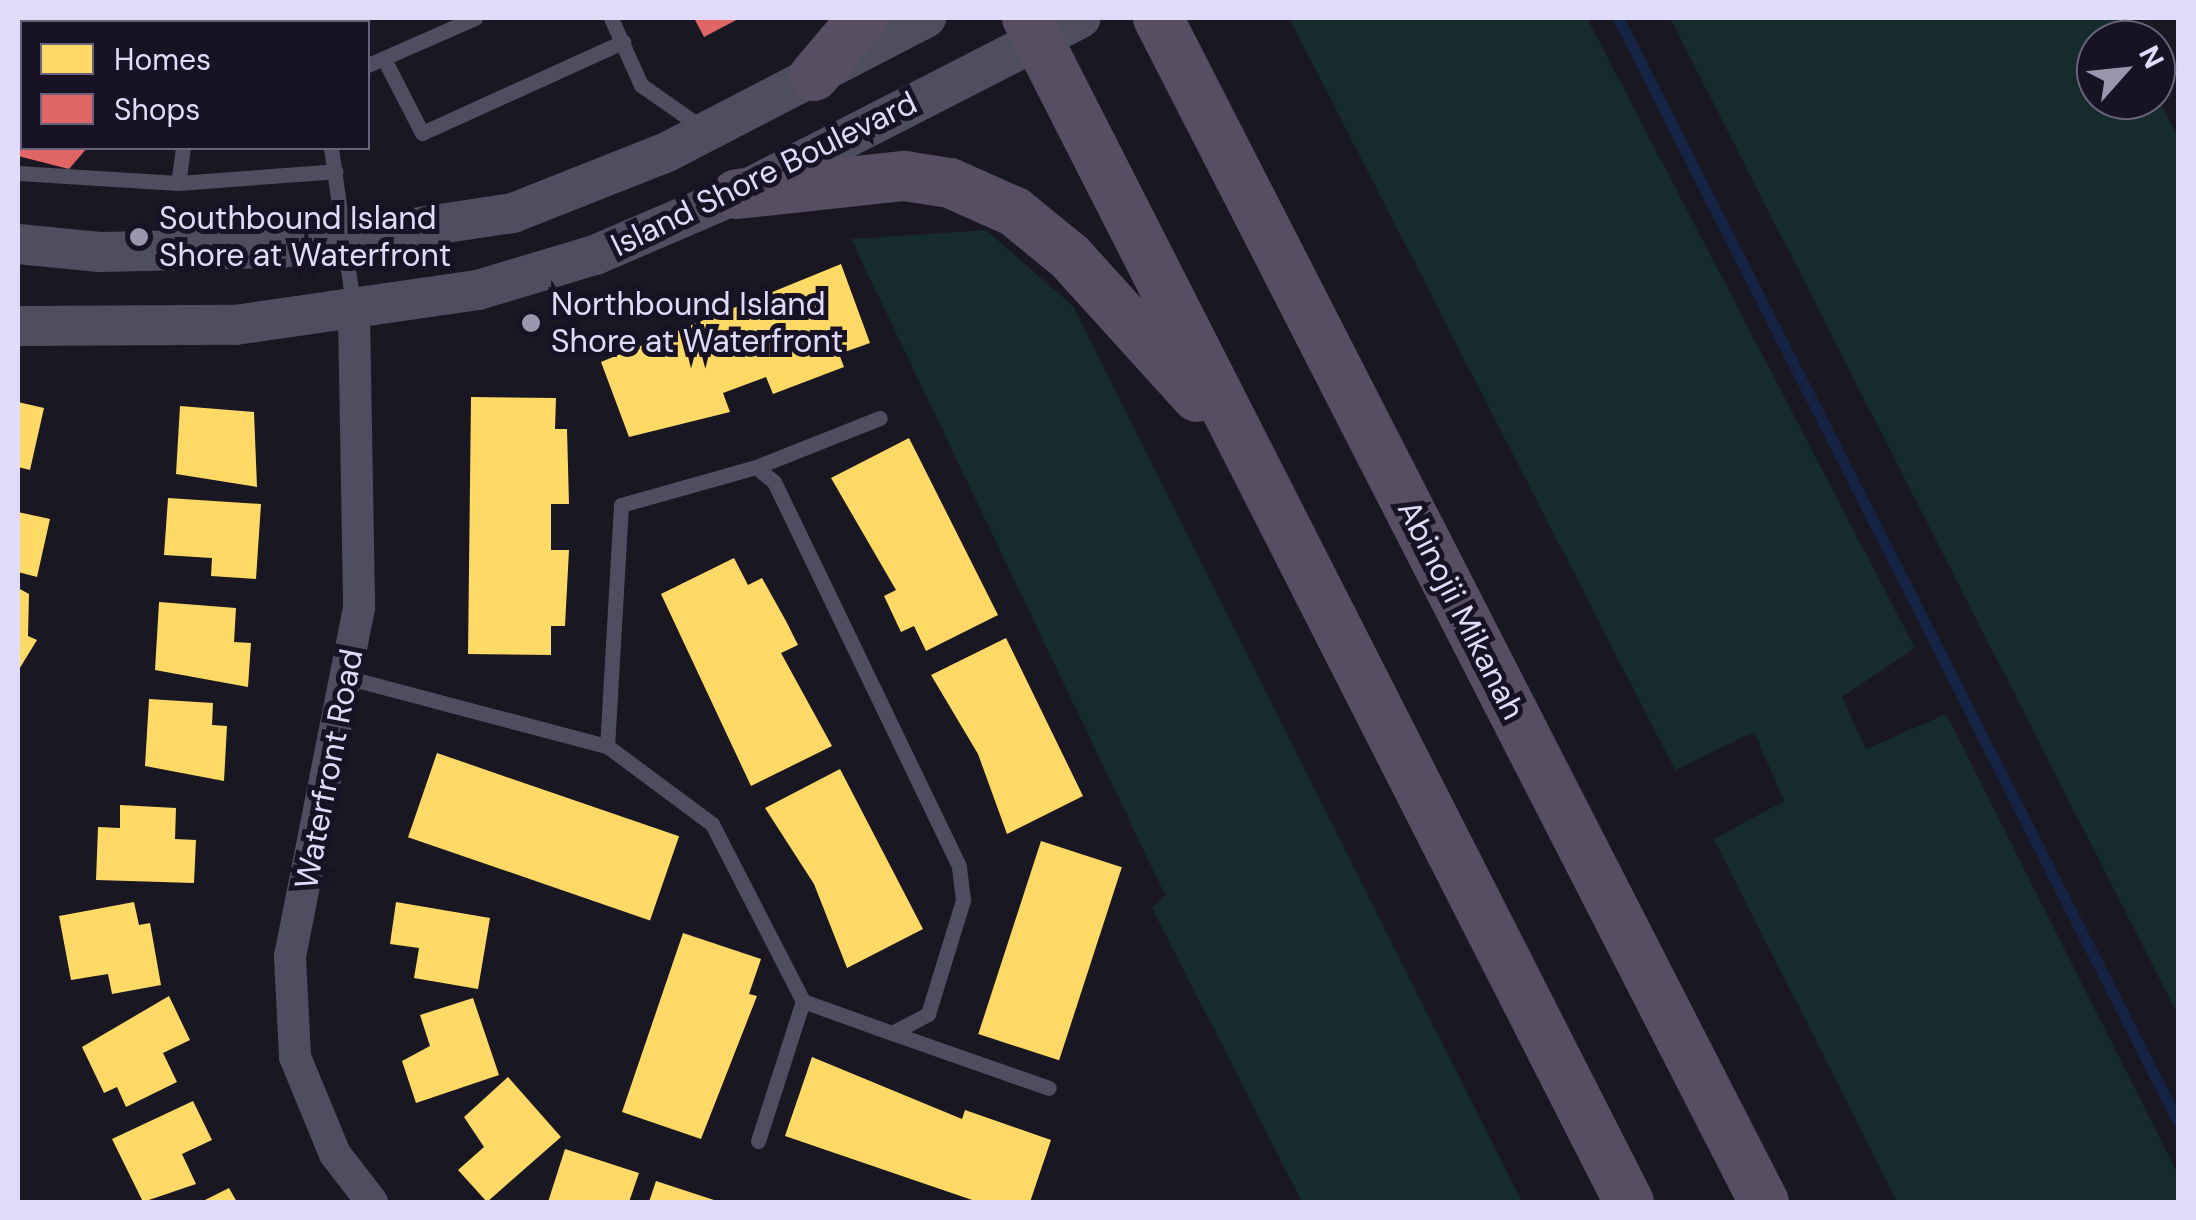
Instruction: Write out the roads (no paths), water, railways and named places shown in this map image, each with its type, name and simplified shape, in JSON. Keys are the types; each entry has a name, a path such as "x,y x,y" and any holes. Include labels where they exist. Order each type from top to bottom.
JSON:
{"main road":[{"path":"814,76 863,18"},
{"name":"Abinojii Mikanah","path":"1158,18 1764,1202"},
{"path":"1049,25 1241,447 1629,1202"},
{"path":"737,194 904,176 950,183 1014,212 1070,256 1241,447"}],"street":[{"name":"Island Shore Boulevard","path":"18,244 100,252 347,241 513,213 588,189 926,18"},
{"name":"Island Shore Boulevard","path":"18,326 114,331 354,314 595,255 737,194 1049,25"},
{"name":"Waterfront Road","path":"354,314 364,542 349,678 291,974 296,1058 335,1154 372,1202"}],"lane":[{"path":"370,64 475,18"},
{"path":"611,18 641,84 707,131"},
{"path":"384,59 422,133 623,42"},
{"path":"178,183 184,150"},
{"path":"331,150 347,241 354,314"},
{"path":"18,174 178,183 336,171"},
{"path":"607,746 621,505 756,468 880,418"},
{"path":"756,468 774,482 959,866 963,900 928,1014 892,1033"},
{"path":"349,678 607,746 712,824 803,1001 1048,1088"},
{"path":"758,1142 803,1001"}],"waterway":[{"path":"1618,18 2178,1122"}],"place":[{"name":"Southbound Island Shore at Waterfront","path":"139,237"},
{"name":"Northbound Island Shore at Waterfront","path":"531,323"}]}
